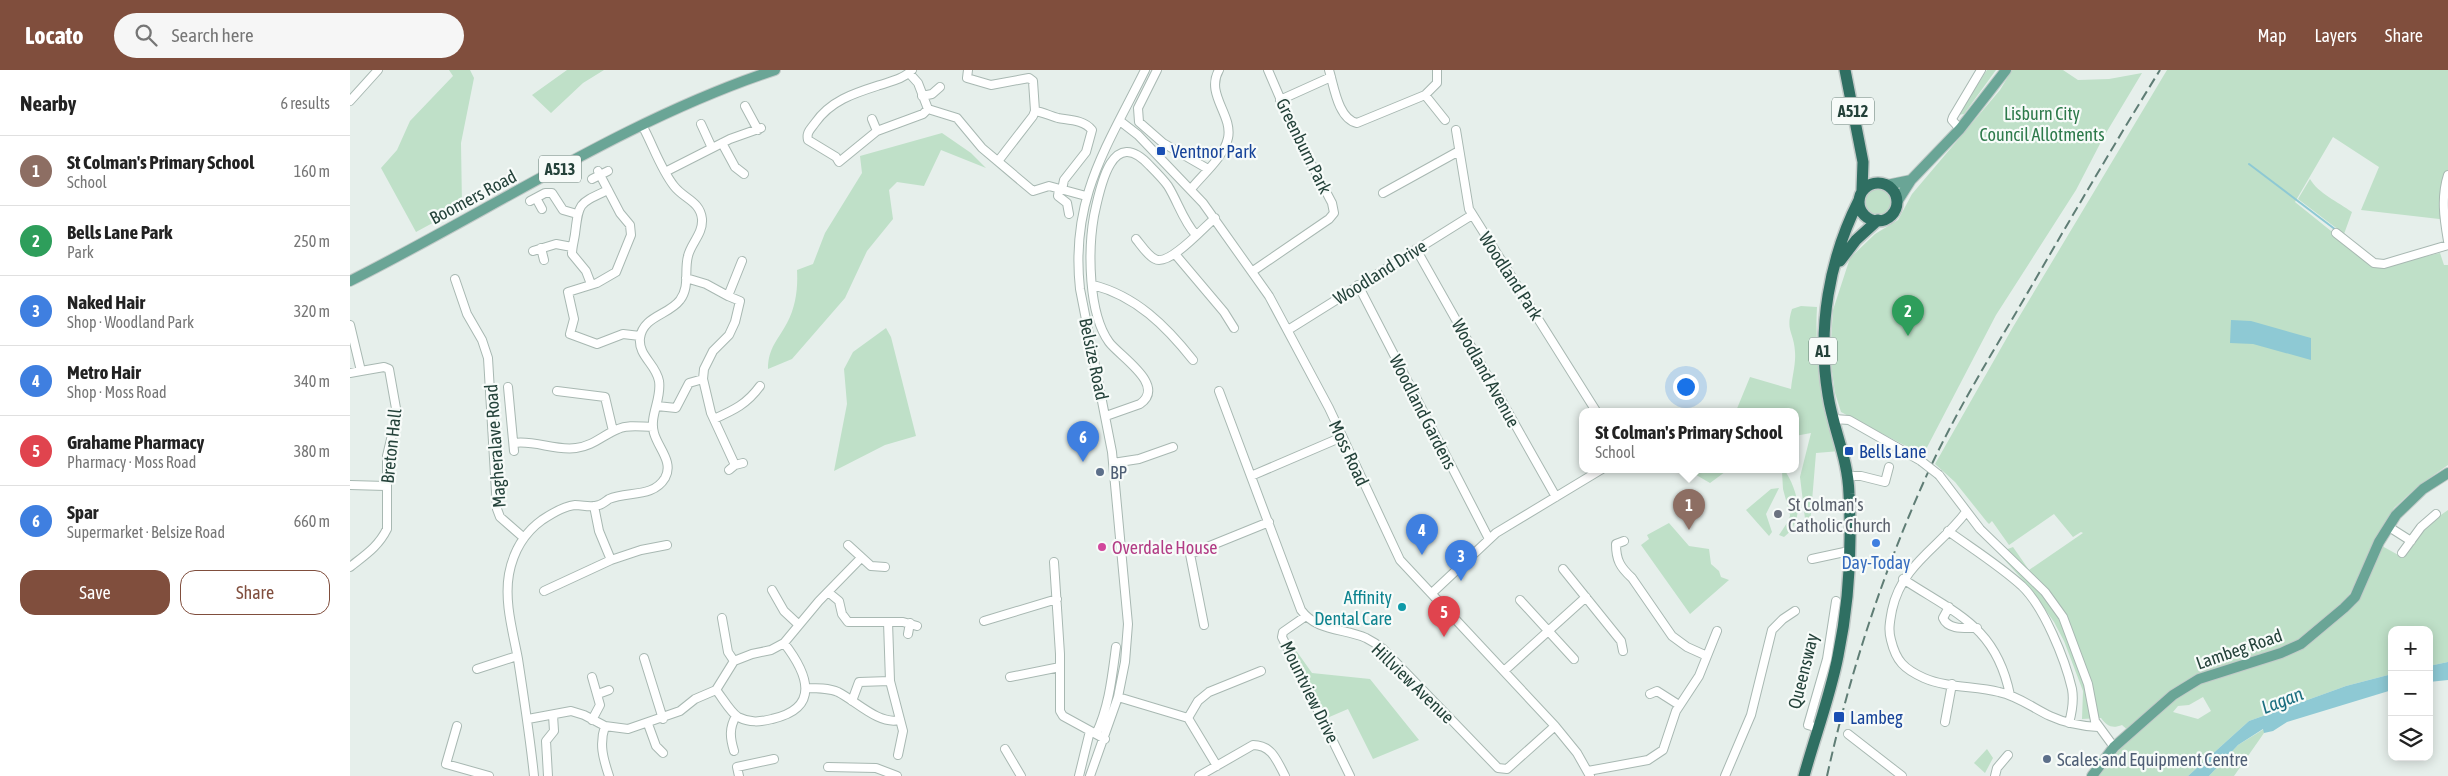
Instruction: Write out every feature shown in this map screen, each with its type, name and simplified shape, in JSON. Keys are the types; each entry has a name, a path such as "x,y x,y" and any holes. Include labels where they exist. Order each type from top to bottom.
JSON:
{"highway":[{"name":"A512","path":"1845,70 1863,162 1861,195"},
{"name":"A512","path":"1863,162 1883,184"},
{"path":"1878,220 1866,216 1859,206 1861,195 1867,186 1883,184 1894,192 1897,202"},
{"name":"Queensway","path":"1804,776 1838,658 1840,615 1850,551 1848,476 1844,451 1828,396 1823,352 1826,305 1848,223 1861,195"},
{"name":"A1","path":"1878,220 1889,217 1896,208 1897,202"},
{"name":"Queensway","path":"1836,266 1856,240 1878,220"}],"main road":[{"name":"Boomers Road","path":"350,282 642,125 726,86 775,70"},
{"name":"A1","path":"1897,202 1912,180 1960,129 2006,70"},
{"path":"1883,184 1912,180"},
{"name":"Lambeg Road","path":"2092,776 2114,747 2173,694 2199,679 2280,653 2301,644 2355,597 2367,574 2379,542 2396,515 2423,490 2448,473"}],"street":[{"path":"350,101 378,70"},
{"path":"968,70 967,78 991,85 1029,74 1033,81 1035,111 999,160"},
{"name":"Belsize Road","path":"1090,776 1105,739 1118,697 1125,662 1128,624 1113,463 1106,416 1084,312 1078,269 1079,230 1086,196 1100,159 1145,70"},
{"path":"1157,70 1138,108 1139,122 1163,143 1208,169"},
{"path":"1191,189 1222,152 1228,137 1227,123 1215,87 1219,70"},
{"name":"Greenburn Park","path":"1252,271 1329,219 1334,212 1332,203 1294,132 1268,70"},
{"path":"1280,100 1330,74 1343,113 1352,122 1357,123 1425,95 1437,83 1437,70"},
{"path":"1960,129 1952,118 1981,70"},
{"path":"928,108 923,114 878,131 839,162 836,157 808,140 808,132 822,113 839,100 856,92 903,77 910,71 918,84 928,108 957,118 982,148 999,160 1033,192 1049,186 1086,196"},
{"path":"922,96 932,94 940,87"},
{"path":"1425,95 1445,120"},
{"path":"665,172 722,143 759,129 746,115 745,106"},
{"path":"1035,111 1088,125 1092,130 1086,152 1064,180 1058,196 1067,203 1069,214"},
{"path":"872,119 878,131"},
{"name":"Moss Road","path":"1120,121 1138,135 1191,189 1215,218 1252,271 1288,330 1342,437 1396,554 1556,726 1589,774"},
{"path":"701,124 712,148"},
{"path":"534,776 528,719 517,656 508,586 514,557 524,538 534,526 556,512 574,505 594,506 608,499 651,490 664,480 667,470 666,461 655,438 653,427 660,389 659,378 642,351 640,336 650,320 673,307 681,298 686,287 688,254 701,231 702,215 697,205 677,189 665,172 642,125"},
{"name":"Woodland Park","path":"1456,130 1469,209 1594,408"},
{"path":"722,143 735,168 744,174"},
{"path":"1106,416 1145,401 1148,390 1147,384 1133,365 1108,342 1098,320 1093,285 1093,225 1098,197 1113,160 1124,151 1131,151 1142,156 1166,184 1185,222 1196,235"},
{"path":"1383,193 1459,151"},
{"path":"608,171 597,175 608,190 620,214 630,225 632,235 616,272 610,277 568,292 573,312 570,332 571,335 597,344 623,334 640,336"},
{"path":"2448,175 2443,190 2444,217 2448,241"},
{"path":"590,284 586,271 572,254 577,214 586,200 608,190"},
{"path":"542,209 533,199 552,193 563,210 577,214"},
{"name":"Woodland Drive","path":"1288,330 1416,248 1472,215"},
{"path":"1136,239 1155,259 1162,260 1175,254 1215,218"},
{"path":"2336,233 2374,262 2384,264 2448,246"},
{"path":"544,260 537,250 560,244 572,247"},
{"name":"Woodland Avenue","path":"1416,248 1556,497"},
{"path":"1175,254 1224,312 1234,328"},
{"path":"728,296 742,261"},
{"path":"686,278 706,284 740,301 735,322 729,334 713,351 704,369 703,380 714,419 736,466"},
{"name":"Magheralave Road","path":"466,282 456,283 467,314 482,340 488,358 497,509 500,517 524,538"},
{"path":"1093,285 1107,288 1148,312 1172,334 1194,360"},
{"name":"Woodland Gardens","path":"1358,285 1489,538"},
{"path":"350,325 361,371"},
{"name":"Breton Hall","path":"350,373 384,367 389,369 397,406 387,456 387,530 382,540 350,567"},
{"path":"656,406 676,408 689,384 703,380"},
{"path":"714,419 742,407 760,386"},
{"path":"508,387 514,447 531,442 574,449 586,446 613,431 629,426 653,427"},
{"path":"556,391 605,397 613,431"},
{"path":"1219,391 1301,610 1306,616"},
{"path":"1834,420 1849,420 1922,461 1939,475 1965,511 2017,567 2045,592 2063,617 2088,684 2098,727 2114,747"},
{"path":"1251,476 1342,437"},
{"path":"1113,463 1139,459 1174,447"},
{"path":"1848,476 1861,476 1885,482 1889,467"},
{"path":"1432,593 1489,538 1595,473"},
{"path":"350,485 386,486"},
{"path":"594,506 600,531 611,560"},
{"path":"1965,511 1903,579 1895,597 1889,625 1895,657 1900,663 1923,678 2010,695 2049,716 2069,723 2098,727"},
{"path":"2402,553 2422,527 2436,514"},
{"path":"1204,624 1190,554 1269,522"},
{"path":"2389,527 2411,541"},
{"path":"1948,531 2023,587 2033,600 2058,650 2072,690 2073,702 2069,723"},
{"path":"1624,541 1616,544 1616,559 1632,578 1672,636 1688,647 1707,656"},
{"path":"848,545 871,566 885,567"},
{"path":"544,591 611,560 641,550 667,546"},
{"path":"1812,558 1850,551"},
{"path":"528,719 571,712 584,714 605,726 628,729 680,712 696,699 716,690 734,661 752,654 771,650 784,643 828,592 861,558"},
{"path":"1054,562 1060,666 1060,711 1063,716 1105,739"},
{"path":"1563,569 1621,641 1623,651"},
{"path":"1903,579 1949,607 1977,628 1990,643 2001,665 2010,695"},
{"path":"772,590 799,625"},
{"path":"828,592 839,601 842,614 848,622 914,624 908,634"},
{"path":"1504,672 1586,597"},
{"path":"984,621 1056,599"},
{"path":"1520,600 1574,659"},
{"name":"Queensway","path":"1836,601 1840,615"},
{"path":"1655,612 1663,606"},
{"path":"1949,607 1943,618 1947,624 1956,627 1977,628"},
{"path":"1725,776 1751,715 1772,630 1792,615"},
{"name":"Hillview Avenue","path":"1306,616 1321,626 1366,638 1383,649 1498,768 1507,769 1512,776"},
{"name":"Mountview Drive","path":"1306,616 1283,632 1282,637 1350,776"},
{"path":"888,622 890,681 903,731 901,753"},
{"path":"721,623 728,652 734,661"},
{"path":"1589,774 1654,757 1667,743 1679,705 1692,688 1717,630"},
{"path":"716,690 736,716 756,722 785,716 796,710 804,699 806,688 797,662 784,643"},
{"path":"1080,776 1093,732 1106,709 1116,647"},
{"path":"478,669 517,656"},
{"path":"644,658 663,719"},
{"path":"1010,677 1060,666"},
{"path":"1188,718 1198,701 1209,692 1260,671"},
{"path":"640,677 649,674"},
{"path":"592,677 600,704 592,720"},
{"path":"852,701 859,682 890,681"},
{"path":"1945,722 1952,684"},
{"path":"806,688 836,691 881,718 892,721 899,720"},
{"path":"598,694 609,690"},
{"path":"1650,694 1657,691 1679,705"},
{"path":"1118,697 1188,718 1217,766"},
{"path":"548,776 546,742 554,731 553,714"},
{"path":"734,751 731,740 731,725 736,716"},
{"path":"648,724 656,746 663,753"},
{"path":"457,726 446,764 489,776"},
{"path":"605,726 601,739 602,752 609,776"},
{"path":"1507,769 1556,726"},
{"path":"1848,734 1902,776"},
{"path":"1200,776 1253,745 1262,745 1270,749 1285,776"},
{"path":"1005,749 1021,776"},
{"path":"1994,776 1997,768 2008,755"},
{"path":"739,776 737,767 774,759"},
{"path":"828,766 876,768 897,776"}],"green space":[{"path":"449,70 470,70 474,78 461,143 462,207 416,232 381,168 397,150 410,121 453,76"},
{"path":"567,70 604,70 583,83 551,113 532,95"},
{"path":"1987,70 1996,70 1964,114 1958,115"},
{"name":"Lisburn City Council Allotments","path":"2012,70 2063,70 2078,80 2109,79 2142,73 2103,138 2076,190 1996,315 1923,455 1841,412 1835,393 1830,357 1833,310 1850,258 1875,234 1898,220 1912,194 2000,90"},
{"path":"2167,70 2448,70 2448,220 2361,210 2379,167 2333,137 2295,202 2372,264 2384,266 2440,253 2444,265 2448,265 2448,465 2417,487 2394,508 2344,605 2357,600 2382,546 2402,557 2428,524 2448,510 2448,662 2433,665 2433,626 2388,626 2388,675 2346,686 2249,721 2188,776 2098,776 2132,734 2122,725 2110,726 2101,718 2082,719 2083,691 2064,641 2054,622 2031,589 2000,555 2005,550 2013,547 2029,570 2083,533 2081,532 2073,537 2054,514 2009,545 1992,521 1989,524 1987,522 1955,482 1935,464 2013,327","holes":["2203,697 2211,711 2198,719 2173,712 2178,706 2189,705"]},
{"path":"942,133 971,153 986,168 941,150 924,186 897,182 889,190 893,219 867,251 845,298 792,359 768,369 768,362 774,344 787,323 794,304 797,290 797,270 813,264 825,233 862,173 860,156"},
{"path":"2310,179 2323,193 2352,212 2344,234 2298,199"},
{"path":"1878,189 1887,193 1891,202 1887,211 1878,215 1869,211 1865,202 1869,193"},
{"path":"1801,306 1817,307 1816,326 1821,380 1840,451 1816,453 1810,525 1806,527 1800,477 1811,433 1799,435 1799,408 1737,408 1750,377 1791,389 1795,357 1789,322 1792,309"},
{"path":"886,328 891,337 916,436 885,445 834,471 847,404 844,369 853,352"},
{"path":"1693,473 1724,473 1710,483"},
{"path":"1782,473 1786,473 1796,495 1798,513 1796,522 1784,537 1779,535 1789,520 1790,515 1783,489"},
{"path":"1779,488 1766,514 1772,532 1769,536 1746,510 1771,489"},
{"path":"1669,523 1689,546 1709,549 1711,564 1719,571 1721,577 1729,580 1690,614 1641,545 1649,539 1647,535"},
{"path":"1292,649 1295,649 1312,673 1370,679 1419,740 1373,759 1348,709 1327,718"},
{"path":"2264,729 2264,733 2234,776 2209,776 2238,745"},
{"path":"1987,749 1993,758 1985,773 1974,763"}],"water":[{"path":"2231,320 2251,321 2311,338 2311,360 2253,344 2230,343"},
{"path":"2448,662 2448,680 2433,682 2433,665"},
{"path":"2388,675 2388,691 2287,722 2273,731 2264,733 2263,729 2238,745 2209,776 2188,776 2249,721 2346,686"}],"waterway":[{"path":"2249,164 2336,230"}],"railway":[{"path":"1827,776 1845,702 1879,594 1906,523 1931,465 1979,376 2160,70"}],"place":[{"name":"Ventnor Park","path":"1161,151"},
{"name":"Bells Lane Park","path":"1908,336"},
{"name":"Bells Lane","path":"1849,451"},
{"name":"Spar","path":"1083,462"},
{"name":"BP","path":"1100,472"},
{"name":"St Colman's Catholic Church","path":"1778,514"},
{"name":"St Colman's Primary School","path":"1689,530"},
{"name":"Day-Today","path":"1876,543"},
{"name":"Overdale House","path":"1102,547"},
{"name":"Metro Hair","path":"1422,555"},
{"name":"Naked Hair","path":"1461,581"},
{"name":"Affinity Dental Care","path":"1402,607"},
{"name":"Grahame Pharmacy","path":"1444,637"},
{"name":"Lambeg","path":"1839,717"},
{"name":"Scales and Equipment Centre","path":"2047,759"}],"water label":[{"name":"Lagan","path":"2282,700"}]}
